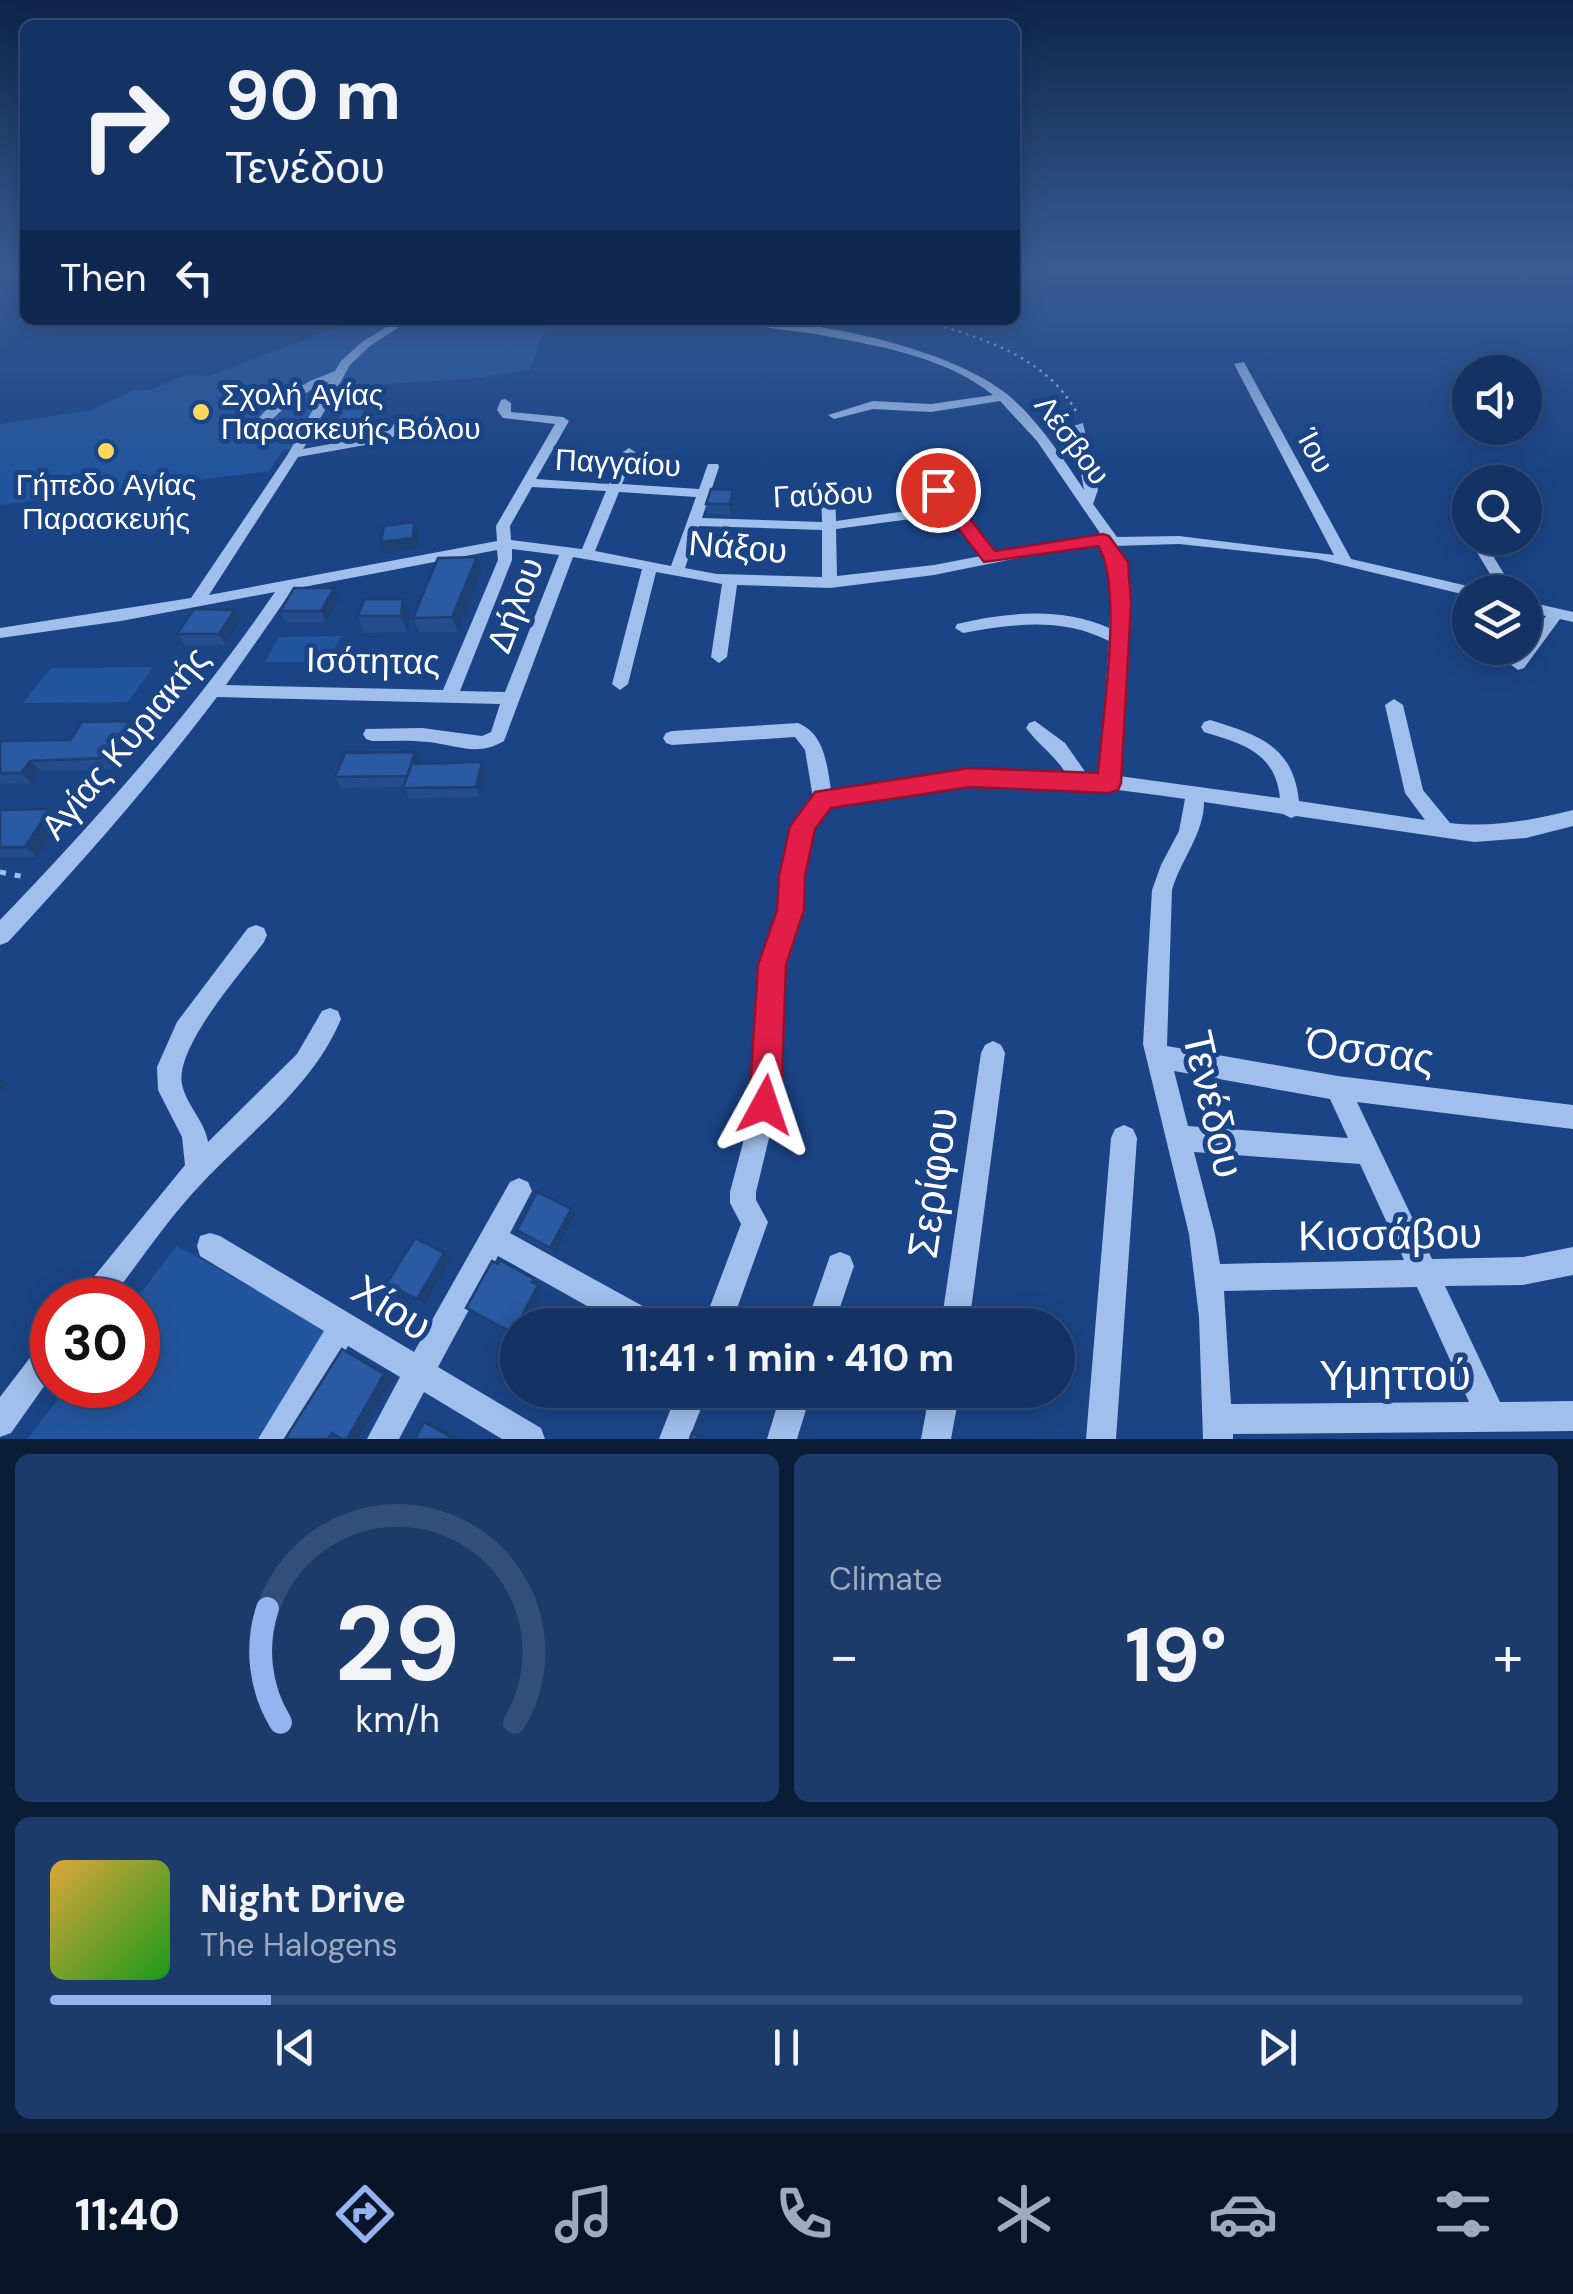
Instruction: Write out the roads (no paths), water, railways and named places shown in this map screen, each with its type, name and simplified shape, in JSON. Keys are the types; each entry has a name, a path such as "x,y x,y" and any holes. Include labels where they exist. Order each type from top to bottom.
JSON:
{"street":[{"path":"196,602 296,452 356,350 375,338"},
{"name":"Λέσβου","path":"848,338 943,364 972,376 1004,397 1018,410 1107,540 1120,576 1109,783"},
{"name":"Ίου","path":"1240,364 1346,561"},
{"path":"250,437 288,397 341,373"},
{"path":"834,415 873,405 931,408 1004,397"},
{"path":"450,694 506,560 503,526 563,421 555,417 507,415 502,409 505,403"},
{"path":"296,452 384,438 411,418"},
{"path":"1079,426 1091,490 1086,505"},
{"path":"586,554 629,452"},
{"path":"676,572 713,467"},
{"path":"921,470 990,558"},
{"name":"Παγγαίου","path":"530,483 703,493"},
{"path":"828,491 830,583"},
{"name":"Γαύδου","path":"694,522 828,526 954,510"},
{"name":"Νάξου","path":"0,633 196,602 504,544 568,551 730,581 830,583 934,570 1107,540 1210,542 1346,561 1452,587"},
{"name":"Δήλου","path":"372,734 432,735 471,745 498,736 568,551"},
{"path":"620,684 650,567"},
{"path":"719,657 730,581"},
{"name":"Αγίας Κυριακής","path":"0,934 132,792 216,691 288,584"},
{"path":"1542,639 1565,615"},
{"path":"963,628 1050,617 1082,622 1118,639"},
{"name":"Ισότητας","path":"216,691 450,694 515,689"},
{"path":"1394,706 1414,793 1445,830"},
{"path":"1210,727 1268,749 1284,773 1291,810"},
{"path":"1035,728 1059,748 1081,780"},
{"path":"672,738 798,730 807,734 812,744 823,799"},
{"path":"723,1308 755,1222 744,1204 744,1179 765,1105 772,965 790,910 792,876 803,826 823,799 945,779 1081,780 1445,830 1512,832 1573,818"},
{"name":"Τενέδου","path":"1194,793 1196,818 1166,876 1158,915 1156,1056 1196,1202 1208,1278 1218,1429"},
{"path":"198,1167 194,1134 170,1090 169,1067 185,1030 256,935"},
{"path":"110,1278 198,1167 296,1072 330,1019"},
{"name":"Σερίφου","path":"957,1308 993,1053"},
{"name":"Όσσας","path":"1156,1056 1338,1088 1573,1117"},
{"path":"1338,1088 1491,1416"},
{"path":"1101,1439 1124,1138"},
{"path":"1178,1138 1368,1152"},
{"path":"382,1439 520,1191"},
{"path":"494,1239 618,1308"},
{"name":"Χίου","path":"210,1246 530,1439"},
{"name":"Κισσάβου","path":"1208,1278 1523,1271 1573,1261"},
{"path":"826,1308 840,1266"},
{"path":"273,1439 344,1326"},
{"path":"0,1422 30,1382"},
{"path":"674,1439 686,1408"},
{"path":"782,1439 790,1408"},
{"path":"936,1439 942,1408"},
{"name":"Υμηττού","path":"1218,1429 1491,1416 1573,1416"}],"place":[{"name":"Σχολή Αγίας Παρασκευής Βόλου","path":"201,412"},
{"name":"Γήπεδο Αγίας Παρασκευής","path":"106,451"}]}
